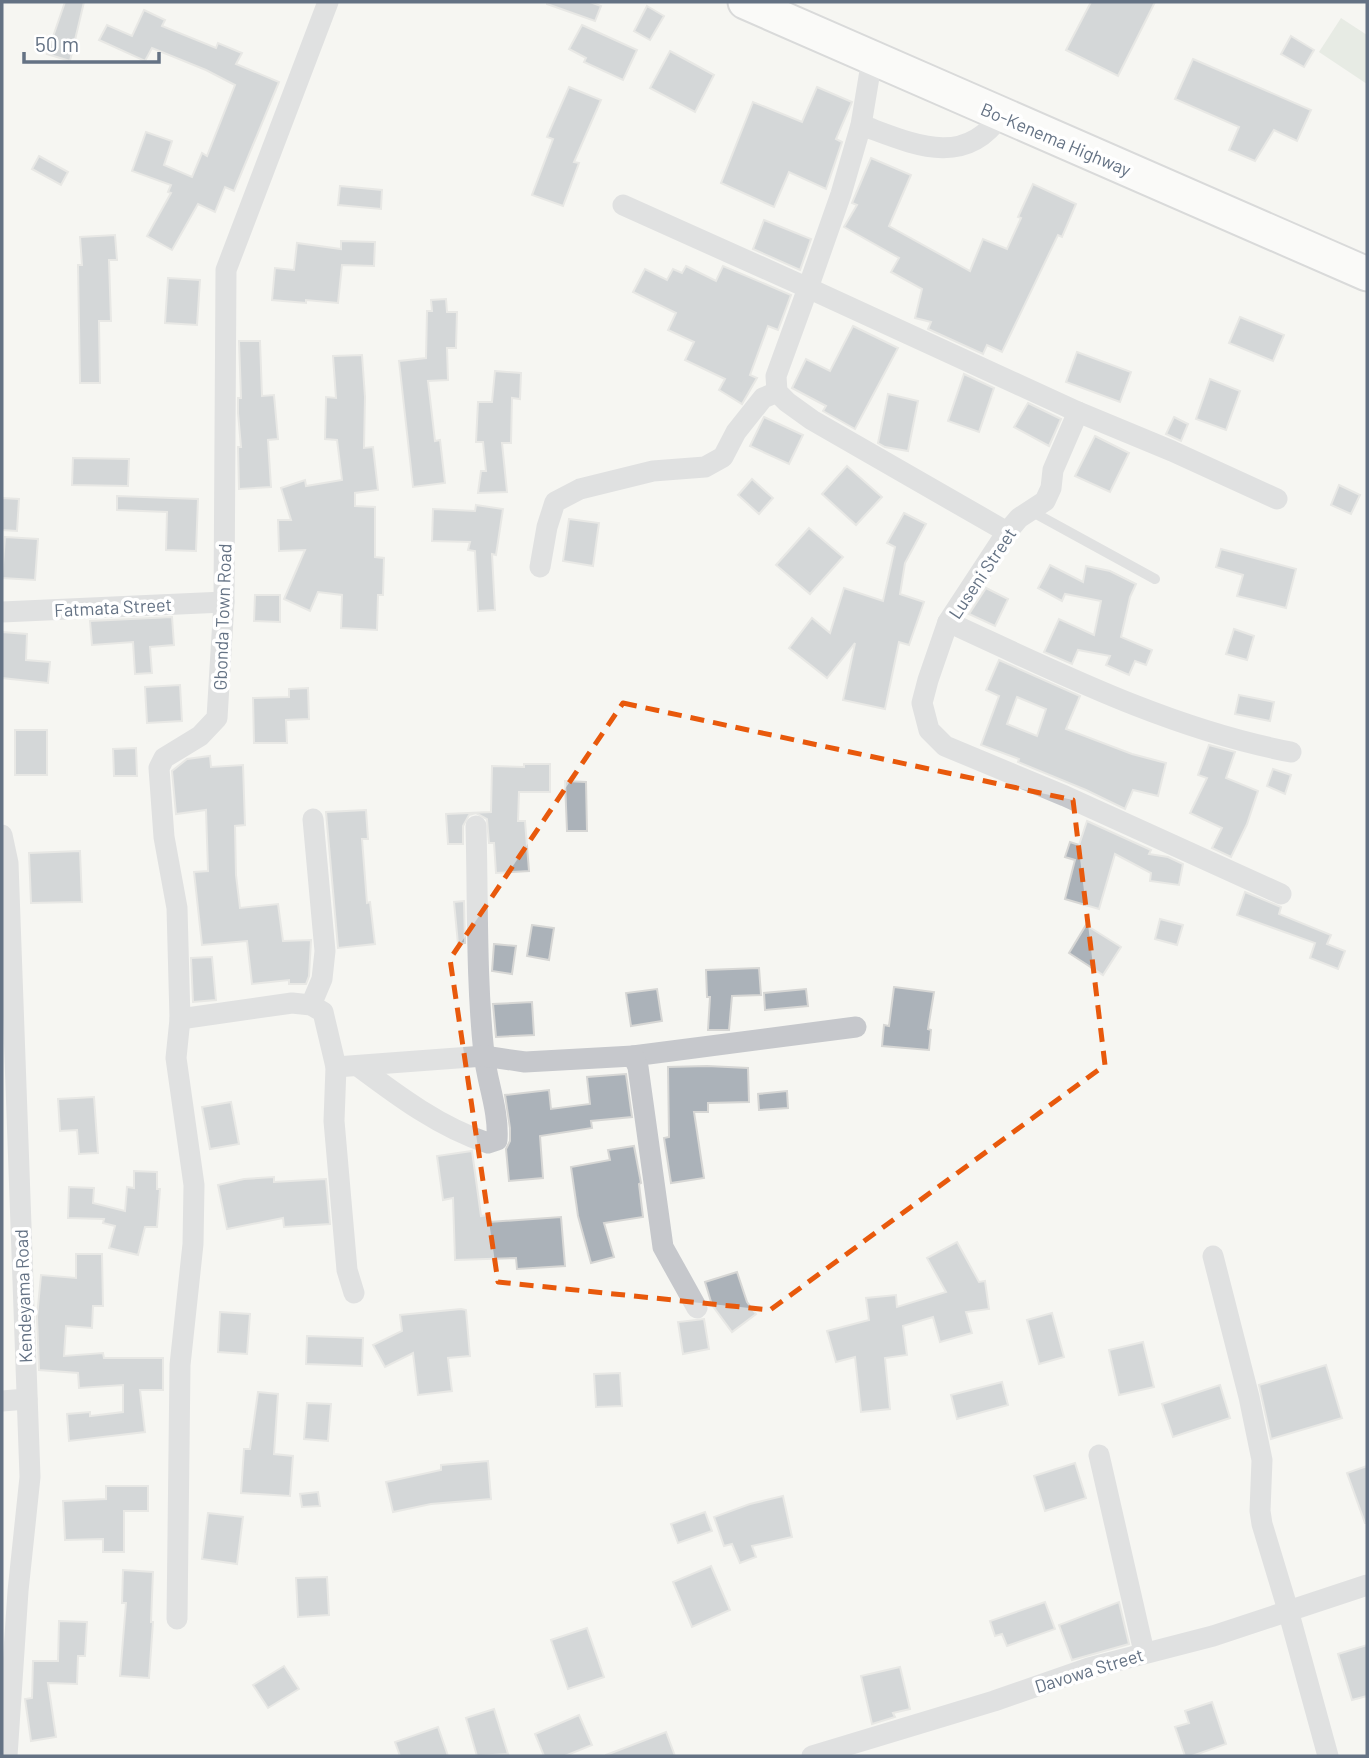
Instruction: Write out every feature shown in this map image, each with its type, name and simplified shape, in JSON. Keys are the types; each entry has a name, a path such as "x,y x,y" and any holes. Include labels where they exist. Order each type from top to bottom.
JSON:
{"highway":[{"name":"Bo-Kenema Highway","path":"746,2 1367,274"}],"street":[{"name":"Gbonda Town Road","path":"180,1019 177,908 164,837 159,768 164,758 200,736 217,718 224,602 226,270 328,2"},
{"path":"873,59 861,125 841,194 776,376 777,392 812,420 1007,532"},
{"path":"861,125 913,144 950,149 978,139 992,128 1001,115"},
{"path":"623,205 1078,412 1277,499"},
{"path":"540,567 547,527 555,502 580,489 653,471 705,467 723,457 736,432 763,398 777,392"},
{"name":"Luseni Street","path":"1078,412 1053,470 1051,488 1045,500 1019,519 1007,532 948,622 922,703 929,730 945,746 1065,796 1281,894"},
{"name":"Fatmata Street","path":"2,612 224,602"},
{"path":"948,622 1073,680 1155,713 1243,743 1291,751"},
{"path":"311,1005 322,979 325,951 313,819"},
{"path":"358,1066 402,1100 473,1138 488,1143 496,1140 498,1124 484,1056 476,826"},
{"name":"Kendeyama Road","path":"2,835 8,863 12,1269 27,1399 30,1477 10,1592 7,1756"},
{"path":"177,1619 180,1365 193,1244 194,1185 176,1058 180,1019 279,1004 311,1005 323,1012 337,1068 334,1121 347,1270 354,1293"},
{"path":"337,1068 484,1056 525,1062 633,1056 856,1027"},
{"path":"633,1056 638,1067 663,1247 697,1308"},
{"path":"1213,1256 1262,1460 1262,1524 1289,1610 1328,1756"},
{"path":"2,1401 27,1399"},
{"path":"1099,1455 1144,1653"},
{"name":"Davowa Street","path":"812,1756 993,1701 1089,1668 1213,1636 1367,1585"}],"lane":[{"path":"1031,511 1155,579"}],"highlighted area":[{"path":"623,703 1073,800 1105,1065 770,1310 498,1282 450,959"}],"shaded area":[{"path":"1341,18 1367,35 1367,84 1319,52"}],"building":[{"path":"65,2 84,2 70,61 47,54"},
{"path":"547,2 590,2 601,6 595,21"},
{"path":"1091,2 1155,2 1118,76 1066,50"},
{"path":"647,6 664,16 650,40 634,31"},
{"path":"144,10 165,20 162,26 216,48 218,43 242,53 236,64 279,82 234,191 225,187 215,212 198,204 172,250 147,236 171,193 168,192 171,185 132,171 146,132 172,141 164,165 192,177 202,153 207,156 235,85 152,48 145,61 99,40 107,25 132,36"},
{"path":"582,25 637,50 623,80 584,62 586,58 569,49"},
{"path":"1291,36 1314,50 1304,67 1281,54"},
{"path":"670,51 714,75 695,112 650,88"},
{"path":"1193,59 1311,110 1297,141 1274,130 1255,161 1229,150 1239,127 1175,99"},
{"path":"569,87 601,100 574,162 579,163 563,206 532,195 553,139 547,137"},
{"path":"817,87 852,102 836,139 842,142 826,189 789,172 774,207 721,183 753,102 802,122"},
{"path":"39,156 68,172 61,185 32,169"},
{"path":"871,158 911,175 889,226 970,271 983,239 1007,249 1033,184 1076,204 1062,237 1058,235 1002,352 987,345 983,354 928,329 931,322 915,318 922,289 891,272 899,258 844,227 857,205 852,203"},
{"path":"340,186 382,190 381,209 338,205"},
{"path":"764,220 811,239 800,270 753,249"},
{"path":"115,235 117,260 109,260 111,321 99,321 100,383 80,383 80,237"},
{"path":"341,241 375,242 374,266 342,265 338,303 272,300 275,268 294,270 297,243 341,249"},
{"path":"686,266 716,281 723,266 791,295 778,330 768,326 750,375 757,378 742,404 719,390 725,379 685,360 694,342 668,330 676,313 633,292 645,269 667,280 673,269 682,273"},
{"path":"168,278 200,280 197,325 165,323"},
{"path":"446,299 447,312 457,312 456,348 447,348 448,380 428,381 435,441 440,440 445,483 413,487 399,361 426,358 427,311 432,311 431,300"},
{"path":"1240,317 1284,335 1273,361 1229,343"},
{"path":"853,326 898,348 855,429 823,411 826,406 792,388 806,359 830,371"},
{"path":"239,341 260,341 262,396 274,395 278,439 268,440 271,487 239,489"},
{"path":"1077,352 1131,372 1120,402 1066,382"},
{"path":"362,355 364,448 373,447 378,490 355,493 355,506 375,507 375,557 384,558 383,595 378,595 377,630 341,628 342,595 318,592 310,611 284,599 305,550 279,551 278,520 291,520 281,488 305,480 306,486 342,480 337,440 325,439 326,397 336,398 333,356"},
{"path":"495,371 521,373 520,399 512,398 511,443 502,443 507,492 478,493 481,471 486,471 483,442 476,442 478,402 492,402"},
{"path":"964,374 994,388 979,432 948,421"},
{"path":"1210,379 1240,391 1226,430 1196,419"},
{"path":"888,394 918,401 908,451 878,443"},
{"path":"1028,403 1061,419 1049,446 1014,427"},
{"path":"764,417 803,435 789,464 750,446"},
{"path":"1174,417 1188,424 1181,441 1166,434"},
{"path":"1095,436 1129,453 1110,492 1075,476"},
{"path":"73,458 129,459 128,486 72,485"},
{"path":"847,466 882,497 856,525 822,494"},
{"path":"752,479 773,498 759,514 738,495"},
{"path":"1339,485 1360,495 1351,514 1331,505"},
{"path":"117,496 198,499 196,551 166,550 167,512 117,510"},
{"path":"2,498 19,499 17,531 2,530"},
{"path":"476,505 503,509 496,555 492,554 495,610 478,611 475,551 468,550 470,542 432,541 433,509 475,511"},
{"path":"904,513 926,524 905,563 900,594 924,602 909,645 899,642 885,709 843,700 855,643 827,678 789,648 812,618 830,633 844,588 883,601 895,547 887,543"},
{"path":"569,519 599,523 593,566 563,561"},
{"path":"809,528 843,557 810,594 776,565"},
{"path":"5,537 38,539 35,580 2,578"},
{"path":"1221,549 1296,569 1286,608 1237,596 1243,575 1216,567"},
{"path":"1050,565 1083,582 1086,566 1110,571 1136,584 1130,597 1121,637 1152,650 1146,665 1135,661 1129,675 1106,665 1110,656 1078,650 1072,664 1044,652 1059,619 1094,635 1101,601 1065,594 1062,601 1038,588"},
{"path":"986,588 1008,599 995,626 969,614"},
{"path":"255,595 280,595 280,622 254,621"},
{"path":"172,617 174,645 150,647 152,673 135,674 133,642 92,645 90,621"},
{"path":"1234,629 1254,636 1247,660 1226,654"},
{"path":"2,632 27,634 26,660 50,662 48,683 2,678"},
{"path":"999,660 1080,696 1066,729 1132,754 1166,763 1158,796 1133,790 1125,809 1018,762 1019,759 981,745 999,696 986,690","holes":["1017,697 1046,709 1037,736 1007,724"]},
{"path":"180,685 182,721 147,723 145,687"},
{"path":"308,688 309,719 286,720 287,743 254,743 253,698 289,697 289,689"},
{"path":"1239,695 1274,702 1270,721 1235,714"},
{"path":"15,730 47,730 47,775 15,775"},
{"path":"1209,745 1235,752 1226,778 1258,791 1247,824 1231,857 1212,848 1222,828 1190,813 1207,778 1198,775"},
{"path":"136,748 137,776 114,776 113,749"},
{"path":"210,756 211,767 243,765 245,825 235,826 240,908 278,904 283,941 311,940 306,984 289,984 289,980 252,984 247,941 202,945 194,872 208,871 206,810 176,814 172,771 187,759"},
{"path":"524,764 550,764 550,792 519,792 518,821 525,821 529,871 496,873 494,843 489,843 487,819 476,813 469,815 463,826 463,844 448,844 446,814 491,812 492,766 524,767"},
{"path":"1273,769 1291,775 1285,794 1267,786"},
{"path":"565,781 586,782 587,831 567,831"},
{"path":"366,810 368,839 362,839 367,903 370,902 375,944 338,948 326,812"},
{"path":"1087,821 1151,850 1149,854 1168,857 1183,864 1179,885 1150,881 1151,873 1115,854 1099,909 1065,899 1075,860 1065,857 1070,842 1079,845"},
{"path":"80,851 82,902 31,903 29,853"},
{"path":"1245,892 1281,907 1279,914 1331,935 1327,944 1345,951 1338,969 1310,958 1315,943 1237,915"},
{"path":"464,901 465,943 458,944 454,902"},
{"path":"1160,919 1183,925 1177,945 1155,939"},
{"path":"532,925 554,928 549,960 527,956"},
{"path":"1086,925 1121,947 1103,975 1069,953"},
{"path":"494,944 516,946 512,974 492,971"},
{"path":"212,957 216,1000 193,1002 191,958"},
{"path":"759,968 761,995 732,996 729,1030 708,1030 710,997 707,997 706,970"},
{"path":"894,987 934,992 928,1029 931,1030 929,1050 882,1046 884,1025 889,1026"},
{"path":"657,989 662,1021 631,1026 626,993"},
{"path":"806,989 808,1006 765,1010 764,993"},
{"path":"532,1002 534,1035 496,1037 493,1004"},
{"path":"668,1067 748,1068 749,1102 708,1103 708,1112 694,1112 704,1178 671,1183 664,1138 669,1137"},
{"path":"626,1074 632,1117 591,1121 592,1128 540,1136 543,1178 509,1181 506,1149 510,1141 510,1128 505,1095 549,1090 551,1109 590,1104 587,1077"},
{"path":"787,1091 788,1108 759,1110 758,1094"},
{"path":"94,1097 98,1153 79,1154 77,1130 60,1131 58,1099"},
{"path":"231,1102 239,1144 210,1149 202,1107"},
{"path":"634,1146 641,1183 643,1217 604,1223 614,1257 591,1263 578,1216 571,1167 610,1160 608,1150"},
{"path":"472,1151 481,1216 488,1215 489,1222 561,1217 565,1266 517,1269 516,1258 455,1260 453,1198 443,1200 437,1156"},
{"path":"134,1171 157,1172 157,1189 160,1189 157,1227 145,1227 138,1255 109,1248 115,1226 103,1223 104,1219 68,1218 69,1187 94,1188 93,1203 125,1211 127,1187 134,1188"},
{"path":"274,1177 274,1182 326,1179 330,1224 284,1227 283,1218 227,1229 218,1185 244,1179"},
{"path":"957,1242 979,1282 985,1281 989,1309 966,1312 972,1333 940,1342 933,1317 903,1326 907,1355 885,1358 890,1409 861,1412 855,1357 836,1362 827,1331 869,1320 866,1298 896,1295 897,1307 946,1292 927,1258"},
{"path":"76,1254 102,1254 103,1306 93,1306 92,1328 66,1326 64,1356 103,1353 104,1358 163,1358 163,1390 140,1390 145,1432 69,1441 67,1414 90,1412 90,1416 123,1412 123,1385 79,1388 78,1373 39,1370 37,1317 41,1275 76,1278"},
{"path":"737,1272 747,1302 756,1314 732,1332 712,1305 705,1282"},
{"path":"466,1310 470,1356 448,1358 452,1391 418,1395 413,1353 385,1367 373,1345 402,1331 400,1315"},
{"path":"220,1312 250,1314 247,1354 218,1352"},
{"path":"1052,1313 1064,1357 1039,1364 1027,1320"},
{"path":"704,1319 709,1349 683,1354 678,1322"},
{"path":"307,1336 363,1338 362,1366 306,1364"},
{"path":"1143,1342 1154,1387 1119,1395 1109,1350"},
{"path":"1326,1365 1342,1418 1271,1439 1259,1385"},
{"path":"620,1373 622,1406 596,1407 594,1374"},
{"path":"1002,1382 1008,1405 957,1419 951,1395"},
{"path":"1220,1385 1230,1418 1173,1437 1162,1404"},
{"path":"258,1392 278,1394 274,1454 293,1456 290,1496 241,1493 244,1449 250,1449"},
{"path":"307,1403 331,1404 328,1441 304,1439"},
{"path":"488,1461 491,1499 431,1504 393,1512 386,1482 441,1470 441,1465"},
{"path":"1075,1463 1086,1498 1045,1511 1034,1476"},
{"path":"1367,1466 1367,1523 1365,1523 1347,1473"},
{"path":"106,1486 148,1486 148,1511 124,1511 124,1552 103,1552 103,1539 65,1540 63,1501 106,1499"},
{"path":"318,1492 320,1506 302,1507 300,1494"},
{"path":"783,1496 792,1537 752,1546 756,1557 740,1563 732,1544 724,1546 714,1517"},
{"path":"705,1512 712,1531 678,1543 671,1524"},
{"path":"208,1513 243,1517 237,1564 202,1559"},
{"path":"711,1566 730,1610 692,1627 673,1582"},
{"path":"123,1570 153,1572 149,1678 120,1676 126,1603 122,1603"},
{"path":"327,1577 329,1615 298,1617 296,1578"},
{"path":"1045,1602 1055,1629 1007,1646 1002,1634 995,1636 990,1621"},
{"path":"1119,1602 1129,1644 1072,1660 1059,1625"},
{"path":"59,1621 87,1622 85,1656 78,1656 77,1684 48,1683 56,1737 31,1741 25,1699 32,1698 33,1661 58,1661"},
{"path":"587,1628 604,1677 568,1689 551,1640"},
{"path":"1367,1645 1367,1696 1352,1700 1338,1654"},
{"path":"284,1666 299,1689 268,1708 253,1685"},
{"path":"900,1667 910,1709 893,1713 895,1717 872,1724 861,1676"},
{"path":"1212,1702 1226,1744 1185,1756 1175,1727 1189,1723 1185,1711"},
{"path":"494,1709 508,1754 477,1756 466,1718"},
{"path":"579,1715 592,1745 565,1756 544,1756 535,1734"},
{"path":"438,1727 448,1756 400,1756 395,1742"},
{"path":"666,1732 675,1756 606,1756 606,1755"}]}
